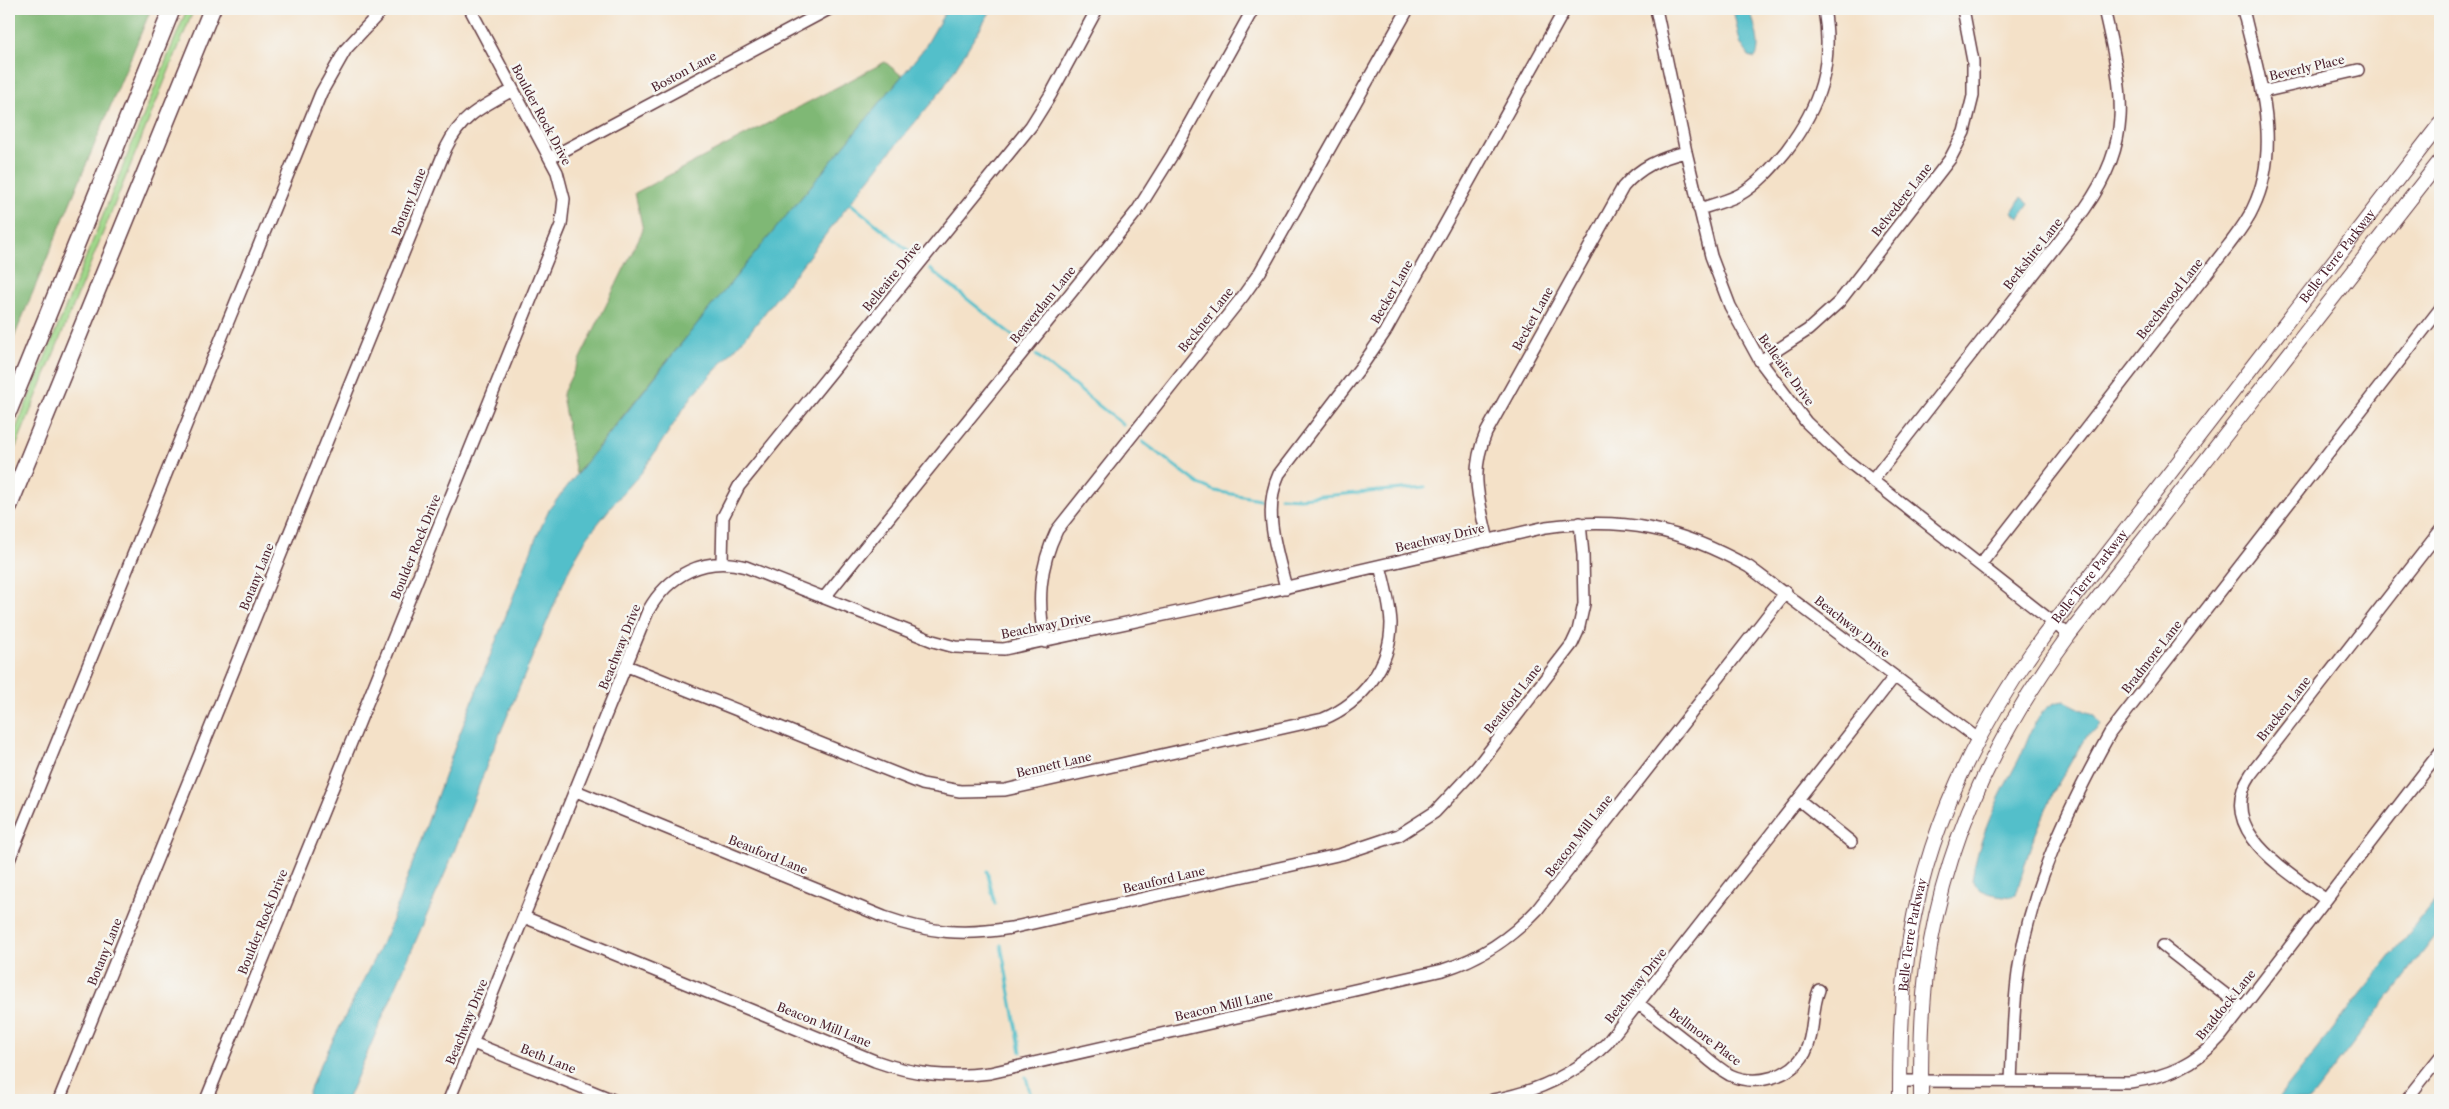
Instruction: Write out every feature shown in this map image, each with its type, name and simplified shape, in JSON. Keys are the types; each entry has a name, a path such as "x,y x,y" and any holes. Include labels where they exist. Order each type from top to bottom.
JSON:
{"highway":[{"path":"9,410 172,9"},
{"path":"9,506 212,9"}],"main road":[{"name":"Belle Terre Parkway","path":"1900,1100 1903,988 1910,938 1919,896 1943,816 1978,740 2010,682 2440,126"},
{"name":"Belle Terre Parkway","path":"1921,1100 1922,1015 1927,967 1938,907 1955,846 1971,803 1997,747 2027,696 2069,635 2440,161"}],"street":[{"path":"9,860 324,88 346,49 383,9"},
{"name":"Boulder Rock Drive","path":"206,1100 558,236 563,215 564,199 561,183 550,158 470,9"},
{"name":"Boston Lane","path":"550,158 829,9"},
{"name":"Belleaire Drive","path":"722,563 723,517 739,486 1031,126 1051,94 1097,9"},
{"name":"Beaverdam Lane","path":"824,598 1137,211 1172,155 1253,9"},
{"name":"Beckner Lane","path":"1045,642 1040,610 1040,591 1046,559 1057,530 1260,272 1408,9"},
{"name":"Becker Lane","path":"1286,588 1271,520 1272,494 1279,474 1363,364 1385,332 1565,9"},
{"name":"Belleaire Drive","path":"1656,9 1699,209 1720,283 1740,327 1760,361 1806,422 1831,447 2069,635"},
{"path":"1699,209 1737,196 1749,188 1772,168 1802,129 1818,98 1827,56 1824,9"},
{"name":"Belvedere Lane","path":"1760,361 1808,330 1839,302 1940,174 1954,153 1968,119 1974,85 1972,46 1963,9"},
{"name":"Berkshire Lane","path":"1872,481 2084,210 2103,183 2115,152 2122,107 2119,77 2104,9"},
{"name":"Beechwood Lane","path":"1980,565 2245,223 2259,193 2268,153 2266,115 2243,9"},
{"name":"Beverly Place","path":"2262,92 2358,70"},
{"name":"Botany Lane","path":"59,1100 446,148 457,128 471,114 513,90"},
{"name":"Becket Lane","path":"1488,540 1477,492 1476,471 1480,448 1496,416 1623,186 1636,173 1652,163 1686,152"},
{"name":"Bradmore Lane","path":"2011,1081 2019,968 2032,903 2065,817 2110,733 2440,309"},
{"name":"Beachway Drive","path":"449,1100 576,792 648,611 662,590 689,570 722,563 746,567 920,637 955,647 1004,649 1045,642 1546,528 1580,523 1630,524 1681,535 1714,547 1750,567 1786,592 1978,740"},
{"name":"Beauford Lane","path":"576,792 884,917 921,929 955,934 972,934 1011,928 1342,854 1399,835 1435,812 1473,773 1561,660 1578,631 1584,604 1580,523"},
{"name":"Bracken Lane","path":"2326,900 2267,854 2252,838 2241,814 2244,787 2251,774 2440,531"},
{"name":"Bennett Lane","path":"627,666 922,784 960,791 1006,790 1323,719 1337,712 1358,698 1368,687 1386,653 1391,624 1388,600 1380,566"},
{"name":"Beacon Mill Lane","path":"524,918 875,1061 908,1071 944,1076 990,1073 1443,970 1479,957 1509,937 1537,910 1786,592"},
{"name":"Beachway Drive","path":"1493,1100 1530,1091 1574,1069 1601,1049 1639,1004 1894,677"},
{"name":"Braddock Lane","path":"1900,1081 2130,1082 2163,1076 2185,1066 2206,1052 2243,1008 2440,752"},
{"path":"1798,800 1852,842"},
{"path":"2163,946 2243,1008"},
{"name":"Bellmore Place","path":"1639,1004 1725,1072 1742,1079 1759,1080 1781,1074 1801,1058 1810,1041 1815,1004 1819,990"},
{"name":"Beth Lane","path":"473,1043 613,1100"},
{"path":"2406,1100 2440,1057"}],"green space":[{"path":"9,9 151,9 10,347 9,334"},
{"path":"187,9 194,9 9,464 9,446"},
{"path":"885,62 902,76 705,314 576,474 562,395 643,230 635,193"}],"water":[{"path":"947,9 992,9 942,90 882,162 749,333 692,396 642,472 588,536 570,567 488,762 452,857 347,1100 306,1100 316,1074 388,931 457,741 536,538 550,508 705,314 902,76 925,47"},
{"path":"1733,9 1750,9 1758,41 1755,58 1749,56 1740,42"},
{"path":"2021,197 2029,204 2019,218 2012,212"},
{"path":"2065,701 2095,716 2101,724 2096,731 2086,736 2054,791 2031,845 2016,894 2012,897 1985,892 1972,881 1979,849 1990,819 2040,715 2055,703"},
{"path":"2440,894 2440,930 2313,1096 2309,1100 2277,1100"}],"waterway":[{"path":"850,203 910,252"},
{"path":"930,269 1017,339"},
{"path":"1036,355 1123,425"},
{"path":"1143,442 1199,484 1215,491 1259,499"},
{"path":"1280,497 1300,498 1425,487"},
{"path":"987,871 995,904"},
{"path":"1001,945 1021,1052"},
{"path":"1026,1077 1032,1100"}]}
